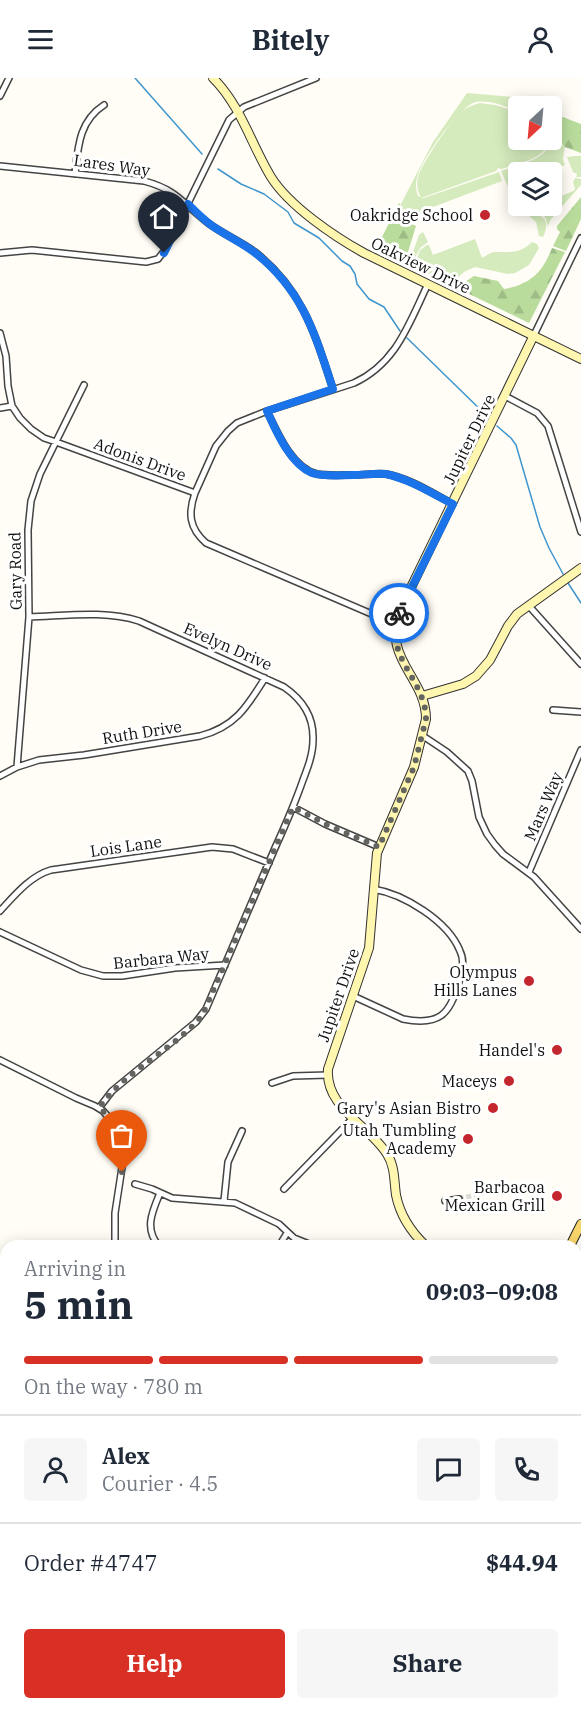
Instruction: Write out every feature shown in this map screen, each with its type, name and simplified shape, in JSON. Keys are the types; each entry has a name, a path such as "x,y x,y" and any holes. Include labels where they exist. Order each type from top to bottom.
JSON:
{"main road":[{"path":"573,1240 581,1224"}],"street":[{"path":"0,96 9,78"},
{"name":"Oakview Drive","path":"213,78 238,112 271,176 288,198 326,228 357,249 581,359"},
{"path":"0,253 32,250 152,262 165,250 226,126 238,112 244,107 316,78"},
{"path":"75,174 78,148 86,123 93,112 104,105"},
{"name":"Lares Way","path":"0,166 151,183 172,192 208,223 244,244 262,258 287,284 311,324 333,389"},
{"name":"Jupiter Drive","path":"328,1076 333,1052 369,948 375,859 409,781 423,736 426,712 422,696 398,651 395,624 581,238"},
{"path":"195,493 213,451 223,436 237,423 361,380 374,372 385,362 401,339 428,284"},
{"path":"0,333 6,356 12,406 0,408"},
{"name":"Gary Road","path":"17,767 29,617 29,511 36,483 84,385"},
{"path":"505,396 537,413 548,426 581,532"},
{"name":"Adonis Drive","path":"12,406 20,418 44,438 195,493 190,516 196,532 206,543 395,624"},
{"path":"267,411 288,450 309,471 323,475 378,473 408,482 453,504"},
{"path":"422,696 463,684 477,676 490,660 510,622 520,611 581,568"},
{"path":"529,606 581,664"},
{"name":"Evelyn Drive","path":"29,617 105,615 133,619 265,678 295,694 306,708 312,722 311,756 293,807 206,1009 200,1018 112,1091 99,1108"},
{"name":"Ruth Drive","path":"0,776 30,762 177,740 215,732 230,723 246,708 265,678"},
{"path":"552,710 581,712"},
{"path":"423,736 447,752 468,771 479,817 503,854 529,872 581,929"},
{"name":"Mars Way","path":"529,872 581,750"},
{"path":"293,807 325,824 379,847"},
{"name":"Lois Lane","path":"0,911 31,881 45,872 57,869 212,847 233,849 269,863"},
{"path":"353,996 403,1019 431,1020 452,1006 462,968 461,951 441,923 393,894 374,889"},
{"name":"Barbara Way","path":"0,932 81,970 104,976 225,965"},
{"path":"0,1060 99,1108 107,1115 123,1157 115,1213 115,1240"},
{"path":"273,1083 293,1076 328,1076 336,1100 389,1156 401,1212 413,1233 420,1240"},
{"path":"284,1189 353,1118"},
{"path":"224,1201 228,1162 242,1131"},
{"path":"135,1184 175,1199 235,1203 281,1226 287,1233 299,1240"},
{"path":"155,1240 151,1233 150,1223 160,1193"},
{"path":"445,1201 459,1199"},
{"path":"283,1240 287,1233"}],"green space":[{"path":"467,93 508,96 508,108 478,102 466,108 440,137 425,160 416,180 416,187 418,196 424,198 499,172 502,181 425,210 420,214 416,224 410,221 407,212 409,223 407,226 400,211 401,204 433,142"},
{"path":"480,103 508,109 508,150 544,150 530,160 508,162 508,167 498,168 496,171 421,197 417,186 422,168 445,132 466,108"},
{"path":"562,117 581,124 581,153 565,147 562,143"},
{"path":"562,143 565,147 563,159 565,165 562,166 562,162 527,162 546,150 562,150"},
{"path":"581,156 581,177 576,177 577,174 573,172 567,157"},
{"path":"508,169 508,187 501,171"},
{"path":"575,178 581,179 581,185 562,207 562,196 575,189 573,182"},
{"path":"581,197 581,219 566,251 553,246 560,232 557,226"},
{"path":"399,203 402,206 400,211 406,225 409,223 416,226 408,252 402,262 376,249"},
{"path":"529,216 541,216 546,221 543,237 539,236 536,222"},
{"path":"554,216 548,226 545,217"},
{"path":"423,232 428,242 420,248 411,266 409,263 419,235"},
{"path":"475,239 482,258 493,252 519,250 532,242 539,248 529,265 515,273 508,274 475,267 464,272 451,284 414,267 420,250 427,245 433,255"},
{"path":"552,248 565,252 529,323 463,291 465,282 474,276 498,281 504,289 521,284 540,271"}],"waterway":[{"path":"135,78 202,154"},
{"path":"218,169 241,184 264,194 288,212 294,223 319,238 350,266 357,284 369,299 384,307 400,331"},
{"path":"407,338 489,418"},
{"path":"497,426 516,445 540,527 563,574"},
{"path":"568,583 581,603"}],"tunnel":[{"path":"459,1199 494,1190"}],"way so far":[{"path":"122,1172 123,1157 112,1124 99,1108 112,1091 203,1014 293,807 325,824 379,847 409,781 426,719 422,696 398,651 395,624 399,613"}],"place":[{"name":"Oakridge School","path":"485,215"},
{"name":"Olympus Hills Lanes","path":"529,981"},
{"name":"Handel's","path":"557,1050"},
{"name":"Maceys","path":"509,1081"},
{"name":"Gary's Asian Bistro","path":"493,1108"},
{"name":"Utah Tumbling Academy","path":"468,1139"},
{"name":"Barbacoa Mexican Grill","path":"557,1196"}],"route":[{"path":"164,253 188,204 213,227 244,244 262,258 294,293 311,324 333,389 267,411 283,442 302,466 313,473 320,474 378,473 397,477 453,504 399,613"}]}
